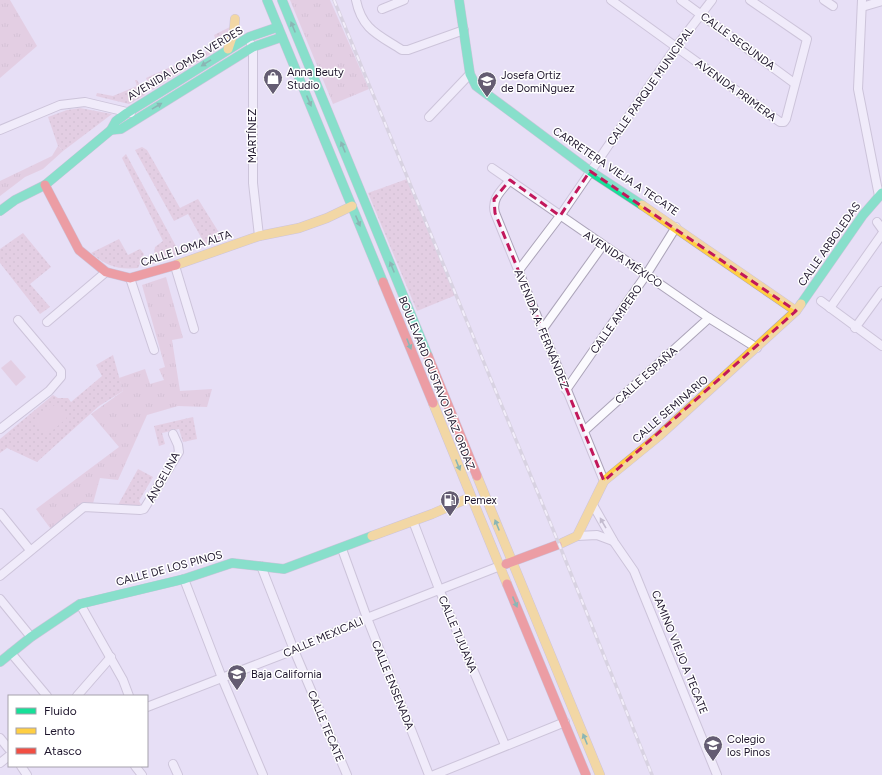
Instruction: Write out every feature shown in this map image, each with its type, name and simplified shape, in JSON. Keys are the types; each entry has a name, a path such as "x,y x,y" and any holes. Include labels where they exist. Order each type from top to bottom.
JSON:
{"street":[{"name":"BOULEVARD GUSTAVO DÍAZ ORDAZ","path":"267,0 586,775"},
{"name":"BOULEVARD GUSTAVO DÍAZ ORDAZ","path":"282,0 600,775"},
{"path":"356,0 361,17 368,27 405,51 464,30"},
{"path":"382,10 404,0"},
{"name":"CARRETERA VIEJA A TECATE","path":"459,0 470,74 476,86 590,171 676,227 796,311"},
{"name":"AVENIDA PRIMERA","path":"611,0 780,122 784,122 786,119 794,83"},
{"name":"CALLE SEGUNDA","path":"681,0 794,83"},
{"name":"CALLE PARQUE MUNICIPAL","path":"519,270 560,216 676,47 712,0"},
{"path":"750,0 807,39 794,83"},
{"path":"824,0 833,6"},
{"path":"881,194 858,89 862,3 882,0"},
{"path":"228,49 234,30 235,19"},
{"name":"AVENIDA LOMAS VERDES","path":"0,210 15,200 44,185 111,130 116,121 127,113 249,37 278,28"},
{"name":"MARTÍNEZ","path":"249,37 253,47 253,184 259,236"},
{"name":"AVENIDA LOMAS VERDES","path":"111,130 121,128 253,47 282,37"},
{"path":"429,116 470,74"},
{"path":"0,130 60,105 85,102 140,116"},
{"name":"AVENIDA MÉXICO","path":"492,168 709,318 757,348"},
{"name":"AVENIDA A. FERNÁNDEZ","path":"510,180 494,199 493,206 604,481"},
{"name":"CALLE LOMA ALTA","path":"44,185 79,250 106,272 130,278 164,270 259,236 299,228 327,218 352,206"},
{"name":"CALLE ARBOLEDAS","path":"796,311 863,215 881,194"},
{"path":"877,222 882,229"},
{"name":"CALLE AMPERO","path":"566,390 646,275 676,227"},
{"path":"830,308 882,234"},
{"path":"542,330 603,245"},
{"path":"175,266 194,330"},
{"path":"46,322 106,272"},
{"path":"130,278 154,350"},
{"path":"855,328 882,291"},
{"path":"821,301 855,328 882,346"},
{"path":"394,308 407,303"},
{"name":"CALLE SEMINARIO","path":"578,536 604,481 659,436 796,311"},
{"name":"CALLE ESPAÑA","path":"584,431 709,318"},
{"path":"0,429 49,392 61,377 61,371 18,320"},
{"name":"ÁNGELINA","path":"30,550 84,507 144,509 179,452 178,445 173,434"},
{"name":"CALLE DE LOS PINOS","path":"0,662 31,637 80,604 184,579 232,563 284,569 413,521 471,497"},
{"name":"CAMINO VIEJO A TECATE","path":"593,505 614,542 634,571 717,775"},
{"path":"0,513 30,550 0,576"},
{"name":"CALLE TIJUANA","path":"413,521 439,589 505,745"},
{"path":"500,566 578,536 597,535 614,542"},
{"name":"CALLE ENSENADA","path":"342,548 367,618 429,775"},
{"name":"CALLE TECATE","path":"261,566 294,650 347,775"},
{"name":"CALLE MEXICALI","path":"148,707 294,650 367,618 500,566"},
{"path":"184,579 222,678 263,775"},
{"path":"0,599 31,637"},
{"path":"80,604 111,657 129,695"},
{"path":"11,653 46,695"},
{"path":"78,695 111,657"},
{"path":"434,775 565,722"},
{"path":"0,738 8,748"},
{"path":"173,764 178,775"},
{"path":"136,767 142,775"}],"highlighted area":[{"path":"590,171 796,311 604,481 495,213 494,199 510,180 560,216"}],"green space":[{"path":"0,0 10,0 37,46 0,78"},
{"path":"290,0 330,0 369,89 333,104"},
{"path":"230,27 222,47 152,90 146,78 218,46 214,35"},
{"path":"135,80 137,80 145,95 129,104 96,96 97,93 113,96 137,86"},
{"path":"80,108 112,114 63,151 58,146 48,117 67,110"},
{"path":"58,146 63,151 43,169 25,177 0,196 0,181 52,156"},
{"path":"142,147 147,150 180,208 198,199 223,239 150,265 149,260 154,254 155,247 163,241 122,158 126,154 178,250 202,239 188,214 174,221 135,150"},
{"path":"407,179 456,295 417,311 368,193"},
{"path":"23,233 51,267 30,284 50,307 40,314 0,263 0,249"},
{"path":"119,239 128,255 140,249 144,254 138,268 118,268 107,264 91,253"},
{"path":"166,277 183,338 172,340 180,391 212,389 207,407 178,406 147,415 118,480 100,478 92,507 86,508 53,532 36,509 119,447 91,414 123,391 119,378 145,369 150,384 164,380 159,369 165,367 142,285"},
{"path":"113,355 123,391 99,406 37,462 7,448 0,453 0,439 53,395 58,398 68,398 71,402 102,376 96,365"},
{"path":"11,360 26,377 16,386 1,368"},
{"path":"56,404 67,418 46,436 34,422"},
{"path":"193,417 197,439 183,442 179,429 162,433 165,444 159,446 154,426"},
{"path":"138,469 153,477 139,501 142,506 118,505"}],"railway":[{"path":"334,0 559,544 652,775"}],"traffic: fast":[{"path":"267,0 383,282"},
{"path":"282,0 428,356"},
{"path":"459,0 470,74 476,86 590,171 642,205"},
{"path":"0,211 15,200 45,185 111,130 116,121 127,113 249,37 278,27"},
{"path":"111,130 121,129 253,47 282,37"},
{"path":"801,304 863,215 882,193"},
{"path":"0,662 31,637 80,604 184,579 232,563 284,569 372,536"}],"traffic: slow":[{"path":"228,49 234,31 235,19"},
{"path":"642,205 796,311"},
{"path":"176,265 259,236 299,228 327,218 352,206"},
{"path":"562,543 577,536 604,481 659,436 796,311 801,304"},
{"path":"433,403 507,584"},
{"path":"477,476 600,775"},
{"path":"372,536 432,514 471,497"}],"traffic: jam":[{"path":"45,185 79,250 106,272 130,278 176,265"},
{"path":"383,282 433,403"},
{"path":"428,356 477,476"},
{"path":"506,564 557,545"},
{"path":"507,584 586,775"}],"place":[{"name":"Anna Beuty Studio","path":"273,95"},
{"name":"Josefa Ortiz de DomiNguez","path":"487,98"},
{"name":"Pemex","path":"450,517"},
{"name":"Baja California","path":"237,691"},
{"name":"Colegio los Pinos","path":"713,762"}]}
